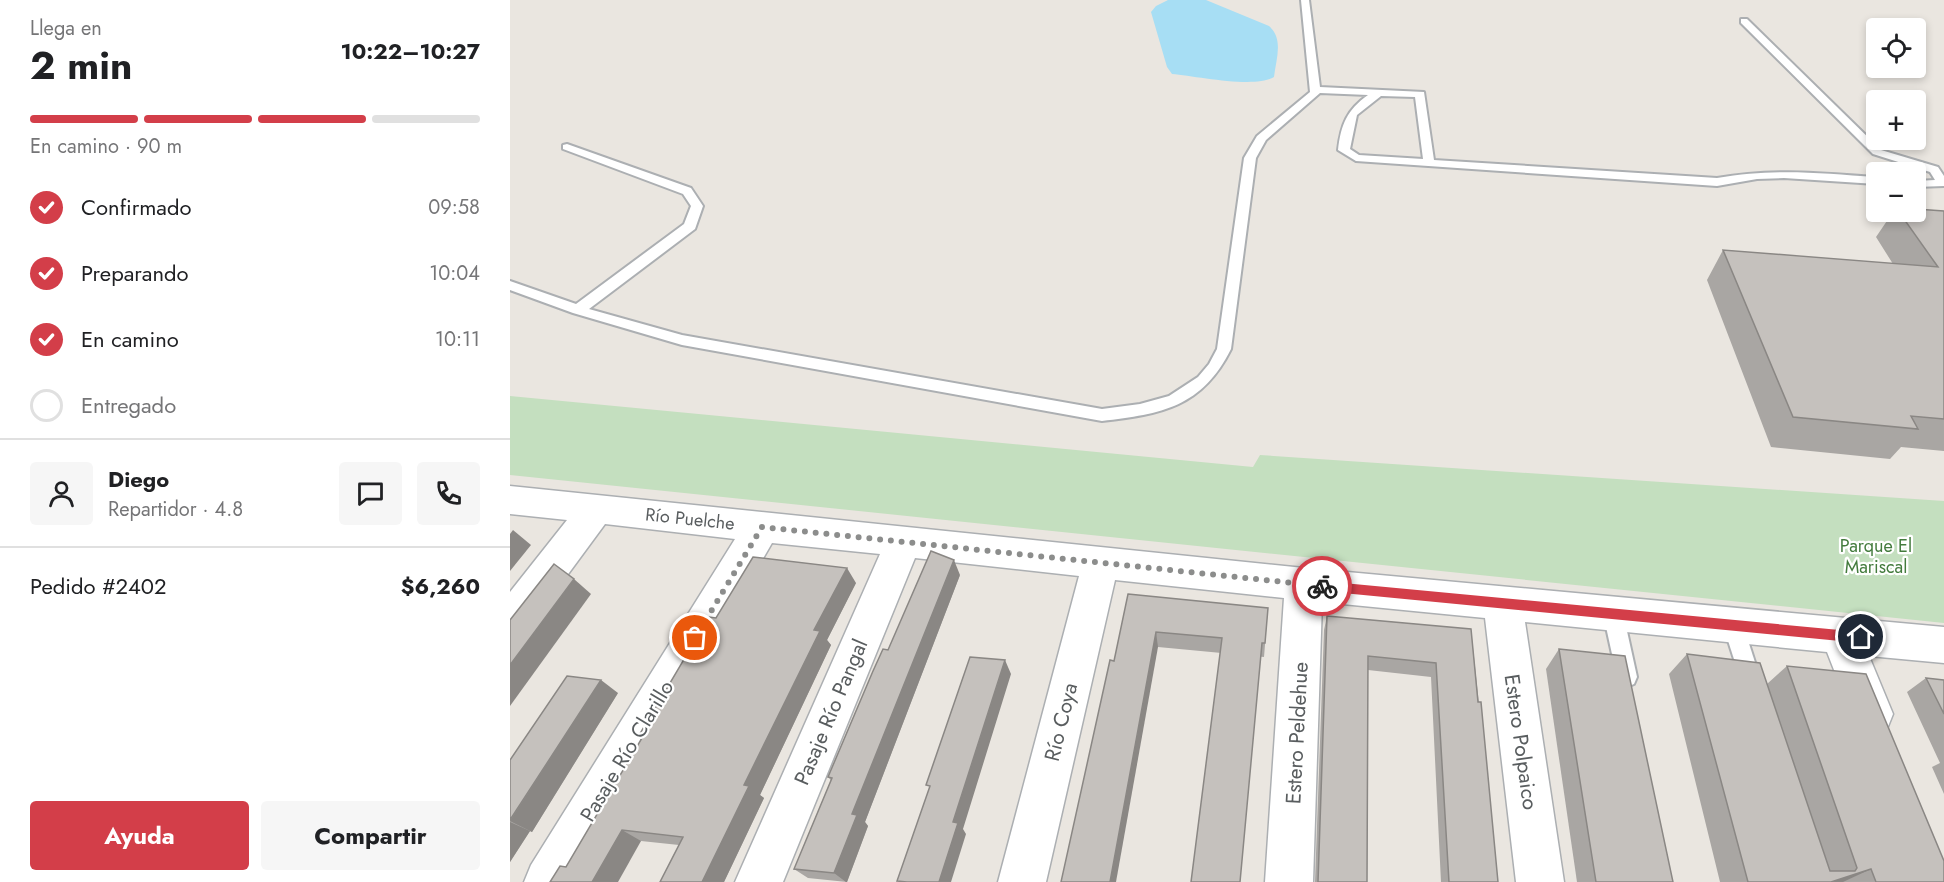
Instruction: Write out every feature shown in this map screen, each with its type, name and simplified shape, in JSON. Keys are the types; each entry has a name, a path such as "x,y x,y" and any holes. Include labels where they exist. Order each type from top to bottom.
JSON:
{"street":[{"name":"Río Puelche","path":"510,500 1304,584 1944,645"},
{"path":"510,622 596,509"},
{"name":"Pasaje Río Clarillo","path":"548,882 762,527"},
{"name":"Pasaje Río Pangal","path":"759,882 904,541"},
{"name":"Río Coya","path":"1022,882 1101,562"},
{"name":"Estero Peldehue","path":"1289,882 1304,584"},
{"name":"Estero Polpaico","path":"1503,603 1540,882"},
{"path":"1840,635 1887,749"}],"lane":[{"path":"510,285 578,310 682,340 1102,415 1158,406 1202,384 1216,366 1224,349 1250,158 1261,138 1308,101 1315,90 1305,0"},
{"path":"1744,21 1877,152 1909,162"},
{"path":"1315,90 1410,92 1422,97 1429,163"},
{"path":"1381,91 1353,111 1347,120 1344,150 1356,158 1717,182 1757,175 1784,174 1866,180"},
{"path":"567,147 687,191 697,206 690,226 578,310"},
{"path":"1926,167 1934,170 1943,183 1926,184"},
{"path":"1613,613 1632,700"},
{"path":"1733,625 1756,700"}],"green space":[{"name":"Parque El Mariscal","path":"510,396 1253,467 1260,455 1944,501 1944,623 510,475"}],"water":[{"path":"1168,0 1206,0 1269,26 1274,31 1278,43 1274,77 1253,82 1240,82 1172,74 1167,67 1151,12 1156,6"}],"building":[{"path":"1926,210 1944,211 1944,419 1911,416 1918,429 1793,417 1723,250 1938,267 1906,222 1926,222"},
{"path":"931,551 954,560 852,814 857,815 834,873 794,869 832,778 828,777 873,671 883,649 888,650"},
{"path":"753,557 847,568 814,630 820,631 744,785 749,786 702,882 660,882 683,837 622,830 592,882 550,882 560,866 566,867 642,738 638,737 709,617 716,618"},
{"path":"554,564 574,579 510,665 510,620"},
{"path":"1128,594 1268,608 1265,643 1262,643 1240,882 1191,882 1222,638 1156,632 1110,882 1061,882 1110,660 1114,661"},
{"path":"1327,616 1471,629 1478,702 1481,702 1498,882 1449,882 1436,663 1368,656 1367,882 1318,882"},
{"path":"1559,649 1625,656 1673,882 1596,882"},
{"path":"1687,654 1760,663 1830,871 1855,871 1857,868 1787,666 1866,674 1944,861 1944,882 1876,882 1871,869 1831,882 1748,882"},
{"path":"970,657 1005,660 953,822 958,823 939,882 897,881 930,786 926,785"},
{"path":"567,676 601,680 510,820 510,760"},
{"path":"1926,678 1944,680 1944,714"}],"way so far":[{"path":"695,638 762,527 1322,586"}],"route":[{"path":"1322,586 1861,637"}]}
